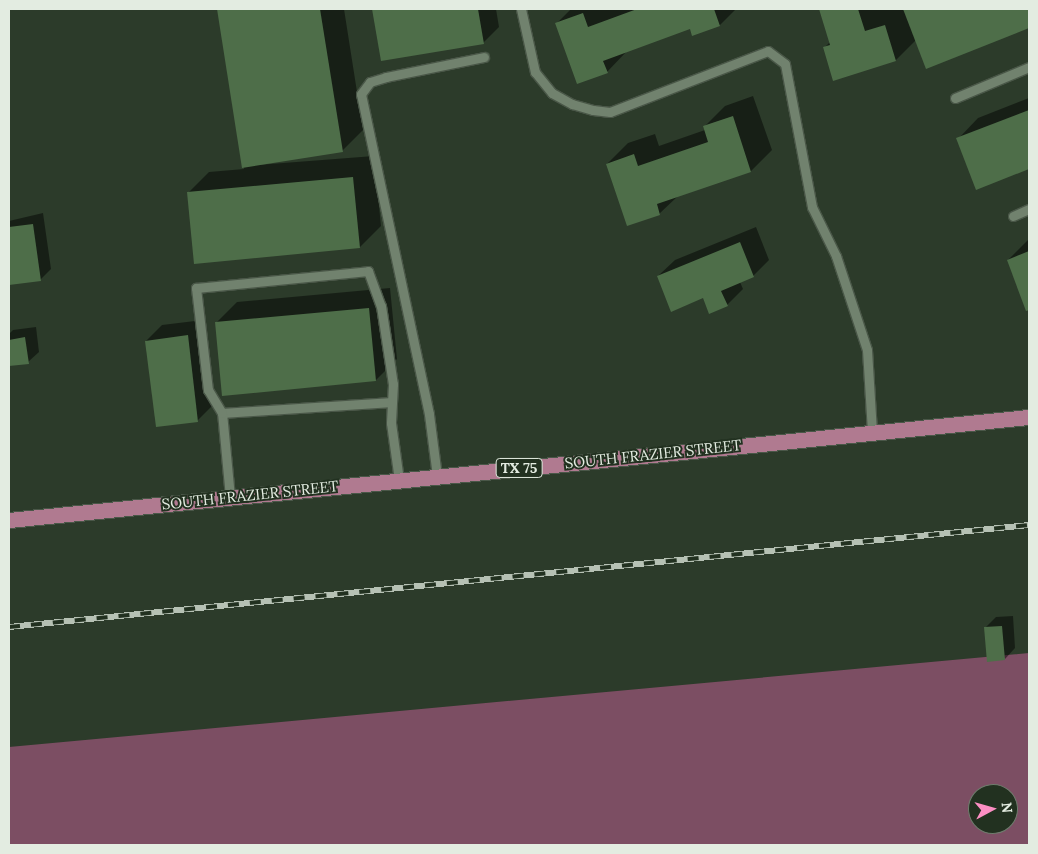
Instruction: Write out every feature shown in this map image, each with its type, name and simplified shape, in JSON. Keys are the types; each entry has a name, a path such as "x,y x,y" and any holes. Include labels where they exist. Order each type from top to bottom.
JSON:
{"main road":[{"name":"SOUTH FRAZIER STREET","path":"9,520 1029,417"}],"lane":[{"path":"521,9 535,72 552,93 572,104 593,110 610,112 768,51 785,64 812,207 836,256 867,350 872,432"},
{"path":"437,476 430,414 361,94 370,82 386,77 484,57"},
{"path":"955,98 1029,67"},
{"path":"1013,216 1029,209"},
{"path":"230,497 222,413 208,390 196,288 368,272 381,306 393,384 392,423 399,480"},
{"path":"222,413 392,402"}],"shaded area":[{"path":"1029,653 1029,845 9,845 9,747"}],"building":[{"path":"217,9 320,9 343,152 242,168"},
{"path":"372,9 478,9 484,44 381,61"},
{"path":"637,9 714,9 720,26 692,36 690,29 603,61 608,73 577,84 555,23 583,13 588,27"},
{"path":"819,9 858,9 865,31 885,25 896,61 833,81 823,47 830,45"},
{"path":"903,9 1029,9 1029,28 926,69"},
{"path":"1029,110 1029,169 976,190 956,138"},
{"path":"733,116 751,172 657,204 660,215 627,226 606,164 634,154 638,166 708,142 703,126"},
{"path":"353,177 360,248 194,264 187,192"},
{"path":"33,224 41,281 9,285 9,227"},
{"path":"740,242 754,277 721,291 728,306 709,314 703,298 671,312 657,276"},
{"path":"1029,251 1029,310 1026,311 1007,260"},
{"path":"369,308 376,381 222,396 215,322"},
{"path":"188,335 198,422 156,427 145,341"},
{"path":"25,337 29,364 9,366 9,340"},
{"path":"1002,626 1005,660 987,662 984,627"}],"railway":[{"path":"9,627 1029,525"}]}
